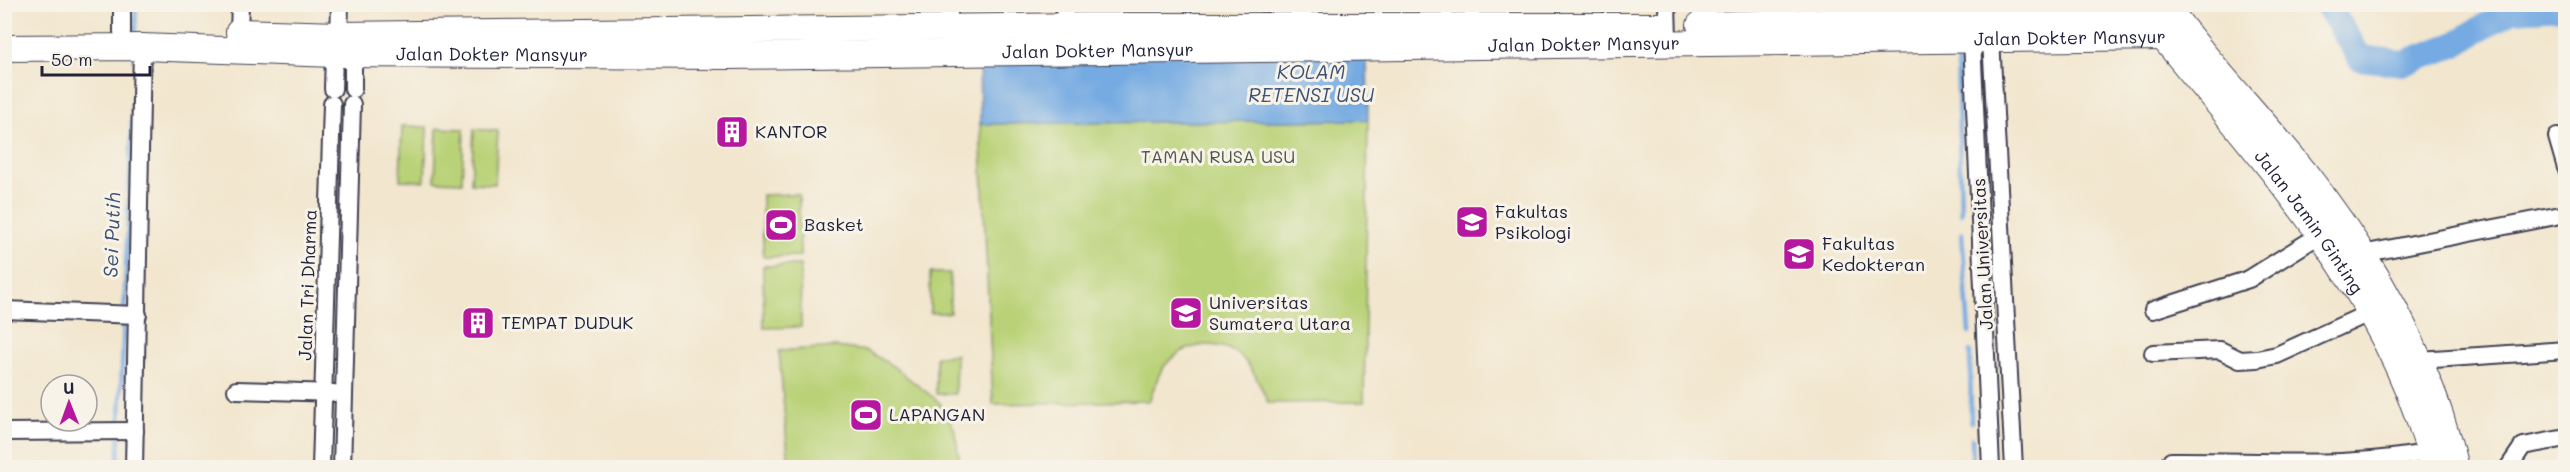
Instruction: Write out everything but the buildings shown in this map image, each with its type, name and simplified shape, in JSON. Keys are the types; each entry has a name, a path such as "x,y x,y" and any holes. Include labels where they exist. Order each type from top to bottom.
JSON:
{"main road":[{"name":"Jalan Dokter Mansyur","path":"4,33 342,48 728,56 949,28 978,40 1065,27 1367,36 2154,9"},
{"name":"Jalan Jamin Ginting","path":"2154,9 2175,35 2308,177 2362,254 2409,336 2419,360 2441,416 2443,459"},
{"name":"Jalan Dokter Mansyur","path":"1668,24 1981,39 2175,35"},
{"name":"Jalan Dokter Mansyur","path":"4,48 239,32 342,48"},
{"name":"Jalan Jamin Ginting","path":"2175,35 2189,69 2289,190 2320,234 2390,348 2425,431 2443,459"},
{"path":"2103,37 2189,69"}],"street":[{"path":"122,4 134,40 125,431 134,468"},
{"path":"239,32 240,4"},
{"path":"340,4 342,48 352,96 342,468"},
{"name":"Jalan Universitas","path":"1981,39 2007,342 2014,468"},
{"name":"Jalan Universitas","path":"1981,39 1985,342 1991,468"},
{"name":"Jalan Tri Dharma","path":"321,468 333,96 342,48"},
{"path":"2557,137 2565,168"},
{"path":"2362,254 2565,214"},
{"path":"2153,310 2249,279 2320,234"},
{"path":"327,301 348,302"},
{"path":"4,310 129,315"},
{"path":"2153,353 2220,350 2240,360 2257,359 2277,355 2369,313"},
{"path":"1985,342 2007,342"},
{"path":"2419,360 2565,350"},
{"path":"236,390 345,393"},
{"path":"4,432 125,431"},
{"path":"2508,468 2523,446 2565,438"},
{"path":"2171,461 2228,464 2322,464 2443,459"}],"green space":[{"name":"TAMAN RUSA USU","path":"1368,120 1364,402 1268,403 1247,363 1233,351 1211,345 1188,349 1168,362 1159,375 1149,401 993,404 980,124"},
{"path":"402,126 427,127 425,181 400,180"},
{"path":"437,128 464,129 462,182 435,181"},
{"path":"474,129 498,131 495,184 471,183"},
{"name":"Basket","path":"799,194 800,256 763,257 762,195"},
{"name":"Basket","path":"800,265 801,327 764,328 763,266"},
{"path":"930,273 950,273 950,313 930,313"},
{"name":"LAPANGAN","path":"835,347 867,351 893,366 939,402 954,428 961,467 789,467 779,351"},
{"name":"LAPANGAN","path":"956,355 955,394 936,394 936,356"}],"water":[{"name":"KOLAM RETENSI USU","path":"1367,46 1368,120 980,124 979,52"}],"waterway":[{"name":"Sei Putih","path":"135,39 136,4"},
{"path":"2327,4 2360,58 2404,63 2454,45 2511,10 2566,7"},
{"path":"1957,47 1961,213"},
{"name":"Sei Putih","path":"118,468 133,99"},
{"path":"1962,233 1969,333"},
{"path":"1970,351 1971,422"},
{"path":"1972,438 1973,468"}],"place":[{"name":"KANTOR","path":"732,132"},
{"name":"Fakultas Psikologi","path":"1472,222"},
{"name":"Basket","path":"781,225"},
{"name":"Fakultas Kedokteran","path":"1799,254"},
{"name":"Universitas Sumatera Utara","path":"1186,313"},
{"name":"TEMPAT DUDUK","path":"478,323"},
{"name":"LAPANGAN","path":"866,415"}]}
